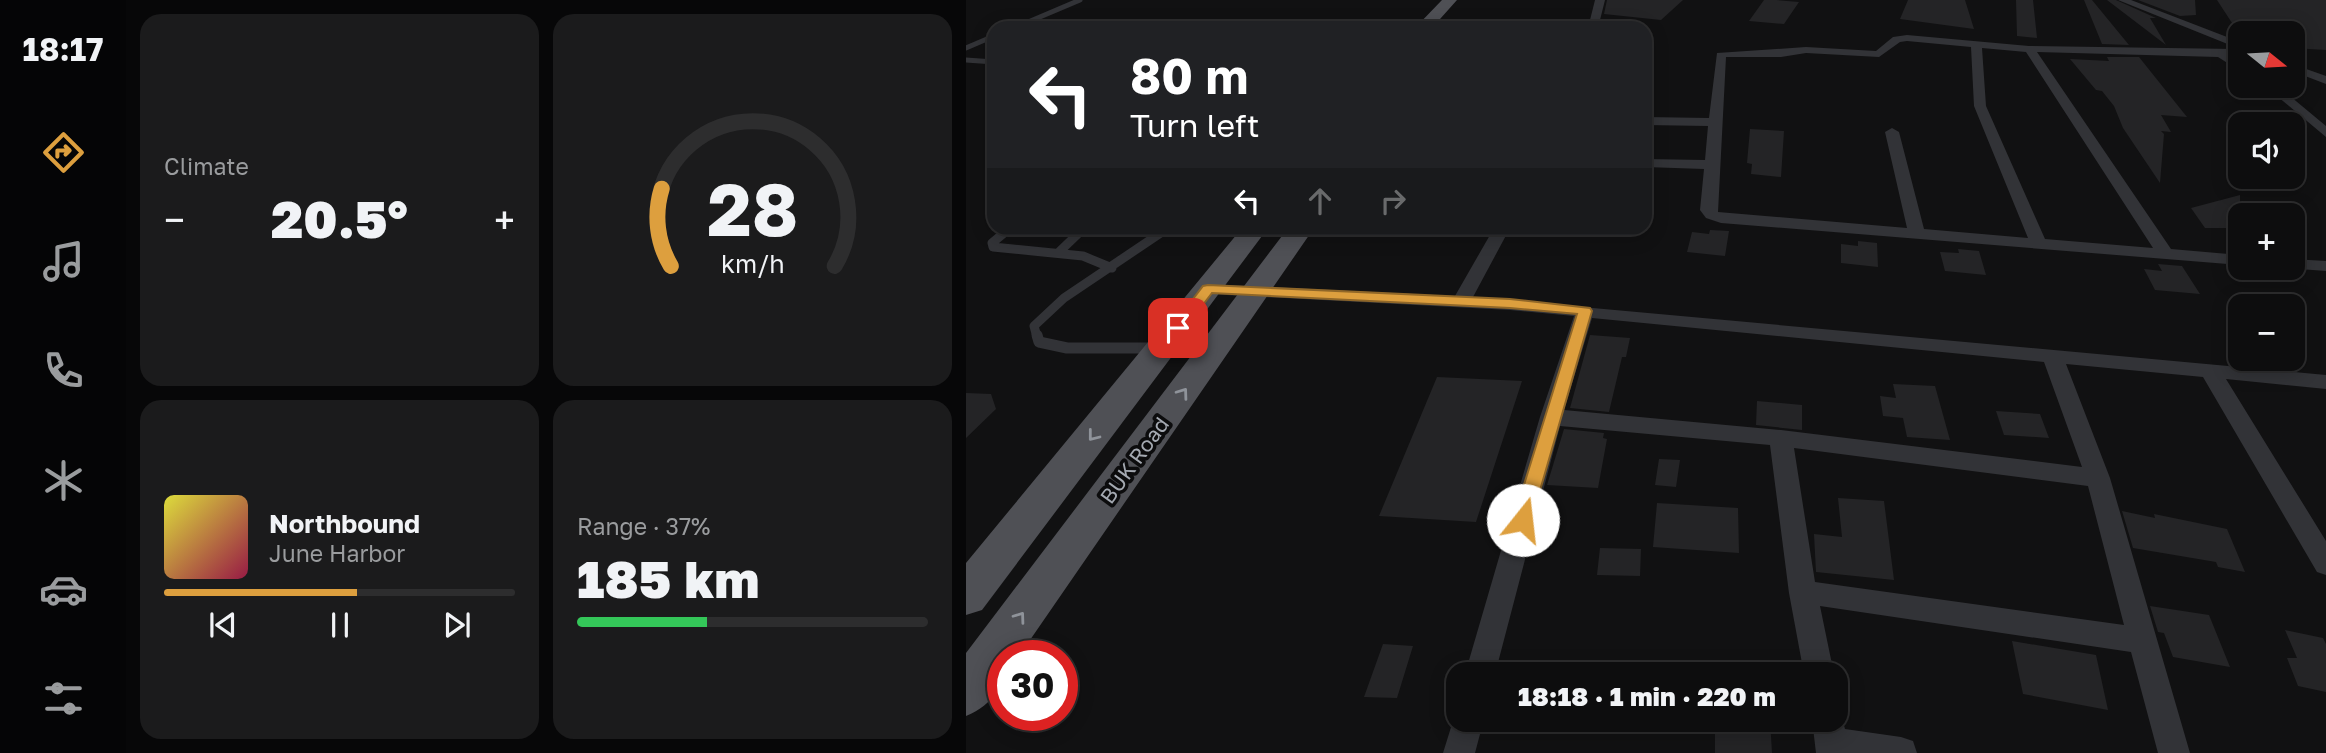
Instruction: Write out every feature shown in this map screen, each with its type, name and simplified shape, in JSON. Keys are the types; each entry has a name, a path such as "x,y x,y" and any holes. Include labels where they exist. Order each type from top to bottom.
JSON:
{"main road":[{"path":"1430,21 1450,0"},
{"path":"1450,21 1470,0"},
{"path":"966,596 1250,235"},
{"name":"BUK Road","path":"966,692 1296,235"}],"street":[{"path":"1595,21 1600,0"},
{"path":"2123,0 2228,43"},
{"path":"2228,52 2221,54 2029,50 1901,38 1879,54 1806,50 1781,54 1721,55 1709,210 1712,215 1917,235 2228,259"},
{"path":"1976,44 1980,106 2039,244"},
{"path":"2029,50 2166,254"},
{"path":"2221,54 2228,59"},
{"path":"2305,72 2326,80"},
{"path":"2287,98 2320,123 2326,133"},
{"path":"1652,121 1716,122"},
{"path":"1892,132 1917,235"},
{"path":"1652,163 1712,165"},
{"path":"1461,301 1498,235"},
{"path":"2305,265 2326,266"},
{"path":"1208,289 1461,301 1585,311 2326,382"},
{"path":"1483,662 1552,417 1585,311"},
{"path":"2052,355 2098,478 2174,753"},
{"path":"2210,371 2326,564"},
{"path":"1552,417 1781,438 2098,478"},
{"path":"1781,438 1802,593 1816,662"},
{"path":"1802,593 1842,596 2144,641"},
{"path":"1458,753 1464,732"},
{"path":"1830,738 1901,753"}],"lane":[{"path":"1030,21 1080,0"},
{"path":"966,48 987,39"},
{"path":"966,60 987,62"},
{"path":"1002,235 992,243 993,247 1083,256 1112,268"},
{"path":"1059,252 1077,235"},
{"path":"1159,235 1047,310 1034,326 1039,342 1067,348 1163,348"}],"building":[{"path":"1607,0 1683,0 1661,20 1604,14"},
{"path":"1764,0 1799,2 1784,24 1749,21"},
{"path":"1908,0 1965,0 1974,29 1900,19"},
{"path":"2016,0 2033,0 2037,38 2017,36"},
{"path":"2084,0 2092,0 2129,45 2102,44"},
{"path":"2107,0 2116,0 2156,18 2150,18 2166,45"},
{"path":"2138,0 2195,0 2196,15 2180,16"},
{"path":"2217,0 2326,0 2326,50 2305,49 2305,21 2231,21"},
{"path":"2107,57 2139,57 2187,117 2161,115 2171,132 2161,131 2164,134 2160,183 2123,128 2114,106 2102,91 2096,90 2070,59 2109,61"},
{"path":"1750,129 1784,131 1781,177 1751,174 1752,164 1747,163"},
{"path":"2240,195 2240,203 2228,203 2228,228 2205,228 2191,208"},
{"path":"1710,230 1729,231 1725,256 1687,252 1692,232 1709,234"},
{"path":"1858,241 1877,243 1878,267 1841,263 1841,244 1858,246"},
{"path":"1958,249 1979,251 1986,275 1945,271 1940,252 1959,253"},
{"path":"2158,264 2182,266 2200,294 2155,290 2144,269 2162,271"},
{"path":"1590,335 1630,338 1626,357 1622,357 1609,412 1570,408"},
{"path":"1437,377 1522,381 1476,522 1379,516"},
{"path":"1893,384 1935,386 1950,440 1907,437 1903,418 1883,416 1880,396 1896,398"},
{"path":"966,393 991,394 996,409 966,438"},
{"path":"1757,401 1802,405 1802,430 1756,425"},
{"path":"1996,411 2040,414 2049,438 2004,435"},
{"path":"1564,429 1604,433 1603,438 1607,439 1598,488 1547,485"},
{"path":"1659,459 1680,460 1676,487 1655,485"},
{"path":"1838,498 1884,501 1894,580 1816,572 1814,534 1842,537"},
{"path":"1657,503 1738,508 1739,553 1653,547"},
{"path":"2122,511 2155,518 2154,514 2227,529 2245,572 2218,567 2216,562 2133,548"},
{"path":"1600,548 1641,549 1640,576 1597,575"},
{"path":"2150,606 2209,615 2230,667 2173,657 2164,633 2158,632"},
{"path":"2285,630 2323,638 2326,644 2326,692 2298,686 2287,658 2297,658"},
{"path":"2012,641 2096,655 2108,710 2023,694"},
{"path":"1383,644 1413,646 1397,698 1364,697"},
{"path":"1715,732 1771,732 1772,753 1715,753"}],"route":[{"path":"1178,328 1208,289 1510,304 1585,311 1523,520"}]}
